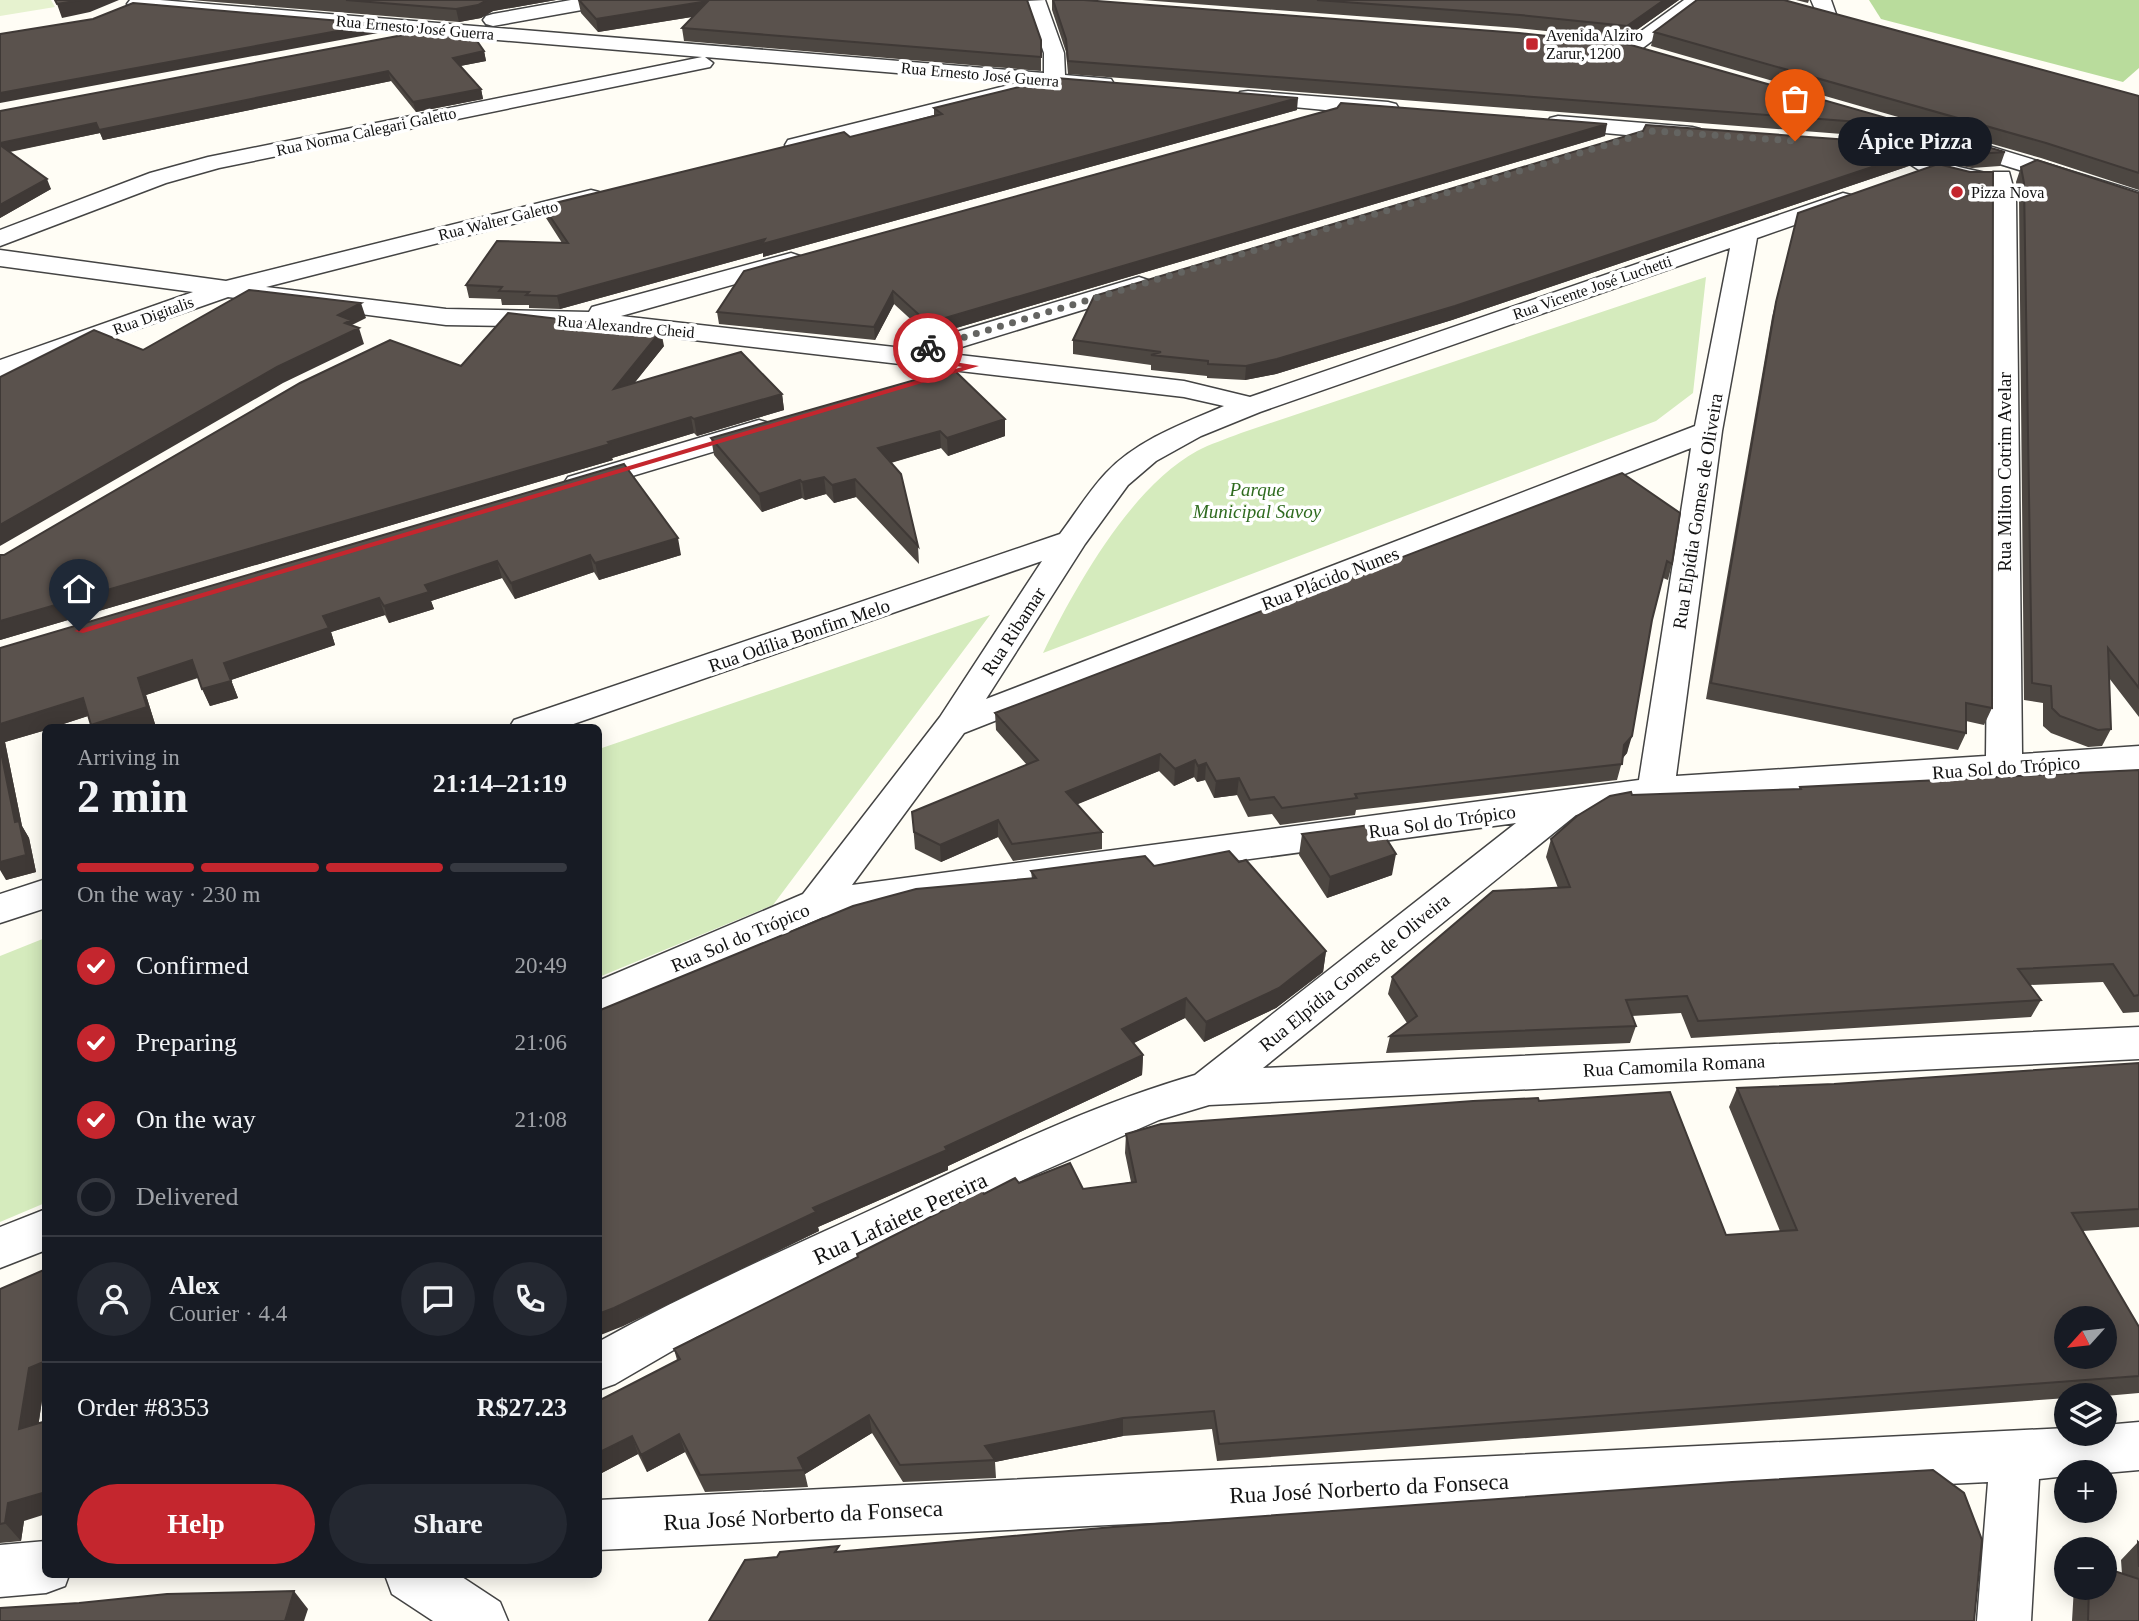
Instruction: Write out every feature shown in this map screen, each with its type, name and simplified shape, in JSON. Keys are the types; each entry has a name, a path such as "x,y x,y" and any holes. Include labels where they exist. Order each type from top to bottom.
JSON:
{"street":[{"path":"364,44 604,0"},
{"path":"1029,0 1064,3"},
{"path":"1629,49 1697,0"},
{"path":"776,150 1055,80 1054,53 1036,1"},
{"path":"113,15 140,2"},
{"name":"Rua Ernesto José Guerra","path":"140,2 1122,86"},
{"path":"1802,10 1824,8 1853,24"},
{"path":"1607,46 1655,55"},
{"name":"Rua Norma Calegari Galetto","path":"0,239 146,182 216,162 742,55"},
{"path":"1228,95 1404,110"},
{"path":"1281,125 1348,106"},
{"path":"1542,122 1719,135"},
{"path":"1892,124 1905,143 1933,168 1973,177 2001,177 2032,165"},
{"path":"1586,150 1653,131"},
{"path":"1905,143 2032,165 2139,200"},
{"path":"1908,177 1933,168"},
{"name":"Rua Milton Cotrim Avelar","path":"2001,177 2004,198 2004,767"},
{"name":"Rua Vicente José Luchetti","path":"1250,406 1871,190"},
{"name":"Rua Walter Galetto","path":"226,289 615,191"},
{"name":"Rua Elpídia Gomes de Oliveira","path":"1656,790 1707,431 1745,234"},
{"path":"582,318 810,255"},
{"name":"Rua Alexandre Cheid","path":"0,258 446,317 582,318 1184,389 1225,397 1250,406"},
{"path":"900,356 1164,277"},
{"name":"Rua Digitalis","path":"0,369 226,289"},
{"path":"397,339 446,317"},
{"path":"908,385 974,366"},
{"name":"Rua Ribamar","path":"817,904 952,725 1071,541 1117,479 1146,455 1191,430 1250,406"},
{"path":"547,492 788,421"},
{"name":"Rua Plácido Nunes","path":"952,725 1707,431"},
{"name":"Rua Odília Bonfim Melo","path":"538,724 1071,541"},
{"name":"Rua Sol do Trópico","path":"602,996 817,904 1656,790 2139,758"},
{"name":"Rua Elpídia Gomes de Oliveira","path":"1209,1088 1565,804"},
{"path":"0,909 42,894"},
{"name":"Rua Camomila Romana","path":"1209,1088 2139,1042"},
{"name":"Rua Lafaiete Pereira","path":"602,1366 679,1322 1020,1161 1148,1106 1209,1088"},
{"path":"0,1248 42,1231"},
{"name":"Rua José Norberto da Fonseca","path":"602,1525 2015,1457 2139,1446"},
{"path":"2004,1621 2015,1457"},
{"path":"0,1572 42,1567"},
{"path":"416,1578 481,1621"}],"green space":[{"path":"0,0 51,0 55,7 0,16"},
{"path":"1869,0 2139,0 2139,68 2123,82 1881,19"},
{"name":"Parque Municipal Savoy","path":"1706,277 1693,393 1656,421 1043,653 1088,570 1128,513 1173,467 1197,451 1241,433"},
{"path":"990,615 773,905 602,976 602,748"},
{"path":"42,939 42,1204 0,1222 0,956"}],"building":[{"path":"55,0 81,0 57,4"},
{"path":"346,0 487,0 478,5 456,9"},
{"path":"579,0 1027,0 1041,40 1041,57 682,28 708,1 596,19"},
{"path":"1053,0 1084,0 1519,33 1631,45 2005,152 1977,154 1950,149 1928,138 1919,128 1911,126 1068,61 1066,39"},
{"path":"1317,0 1664,0 1627,26"},
{"path":"1697,0 1784,0 2139,96 2139,173 2046,143 1654,32"},
{"path":"133,3 376,24 0,93 0,34 93,19"},
{"path":"407,26 470,31 484,51 453,58 481,89 413,102 388,71 99,130 96,123 0,143 0,111 403,35 408,30"},
{"path":"1056,78 1298,98 762,244 765,239 557,296 526,295 529,292 499,291 502,287 466,285 497,241 568,243 543,206 844,132 850,137 942,114 934,108"},
{"path":"1341,103 1607,124 928,323 893,291 874,327 717,312 744,271 1337,108"},
{"path":"1646,125 1904,144 1914,153 1455,306 1246,366 1208,364 1208,361 1151,355 1161,352 1073,340 1094,296 1643,131"},
{"path":"0,145 47,179 0,205"},
{"path":"2037,160 2139,193 2139,688 2108,648 2111,729 2098,730 2060,716 2052,708 2051,686 2032,683 2024,183 2021,167"},
{"path":"1938,164 1970,172 1993,172 1992,708 1966,703 1966,733 1711,683 1776,302 1798,213"},
{"path":"249,290 361,303 338,315 351,320 345,323 359,328 277,367 0,525 0,377 94,330 143,350"},
{"path":"508,313 661,331 614,389 741,352 782,394 694,419 691,417 608,442 610,444 0,621 0,555 300,383 390,340 461,366"},
{"path":"953,369 1005,419 947,438 940,431 878,448 901,474 918,546 855,479 832,485 824,477 802,482 800,480 759,494 711,438"},
{"path":"624,464 678,538 595,563 590,555 511,583 497,561 425,585 429,592 384,606 379,598 323,616 329,628 224,663 231,681 202,689 192,660 138,678 147,707 94,724 91,724 83,698 0,724 0,648"},
{"path":"1622,473 1680,513 1672,564 1667,561 1652,620 1632,736 1624,745 1622,764 1355,794 1357,798 1282,808 1274,797 1250,800 1239,778 1216,781 1206,763 1198,766 1195,760 1175,769 1160,754 1066,792 1102,832 1012,844 998,820 940,845 914,832 912,812 1038,760 995,713"},
{"path":"0,747 15,822 19,821 26,855 0,862"},
{"path":"2139,770 2139,995 2134,996 2113,964 2018,969 2041,1000 1698,1021 1687,996 1626,1000 1636,1026 1390,1036 1417,1016 1392,977 1493,891 1570,887 1551,839 1577,816 1610,796 1631,792 1632,795 1801,789 1800,787"},
{"path":"1377,824 1396,854 1330,877 1302,834"},
{"path":"1229,851 1239,862 1246,860 1326,951 1279,988 1206,1022 1186,998 1122,1029 1143,1055 945,1147 947,1150 813,1208 816,1212 602,1312 602,1009 853,906 916,889 1036,878 1031,871 1145,856 1154,866"},
{"path":"2139,1063 2139,1209 2072,1213 2139,1327 2139,1376 1219,1444 1214,1411 1123,1418 985,1446 995,1460 900,1465 869,1415 798,1458 804,1470 700,1475 679,1434 641,1455 632,1436 602,1451 602,1399 680,1359 674,1349 858,1257 857,1254 982,1191 984,1194 1015,1178 1019,1183 1070,1163 1083,1189 1136,1182 1126,1134 1161,1124 1473,1101 1538,1098 1539,1101 1670,1092 1726,1235 1797,1230 1737,1088"},
{"path":"42,1271 42,1363 29,1368 19,1429 42,1422 42,1493 8,1503 5,1523 0,1524 0,1289"},
{"path":"1933,1470 1964,1493 1982,1540 1974,1621 709,1621 745,1560 777,1557 780,1552 839,1546 835,1552 1113,1527"},
{"path":"2117,1572 2139,1579 2139,1621 2088,1621 2089,1600 2117,1600"},
{"path":"294,1591 285,1621 0,1621 0,1608 167,1594"}],"way so far":[{"path":"928,348 1653,131 1795,141"}],"place":[{"name":"Avenida Alziro Zarur, 1200","path":"1532,44"},
{"name":"Ápice Pizza","path":"1795,141"},
{"name":"Pizza Nova","path":"1957,192"}],"route":[{"path":"79,631 974,366 900,356 928,348"}]}
